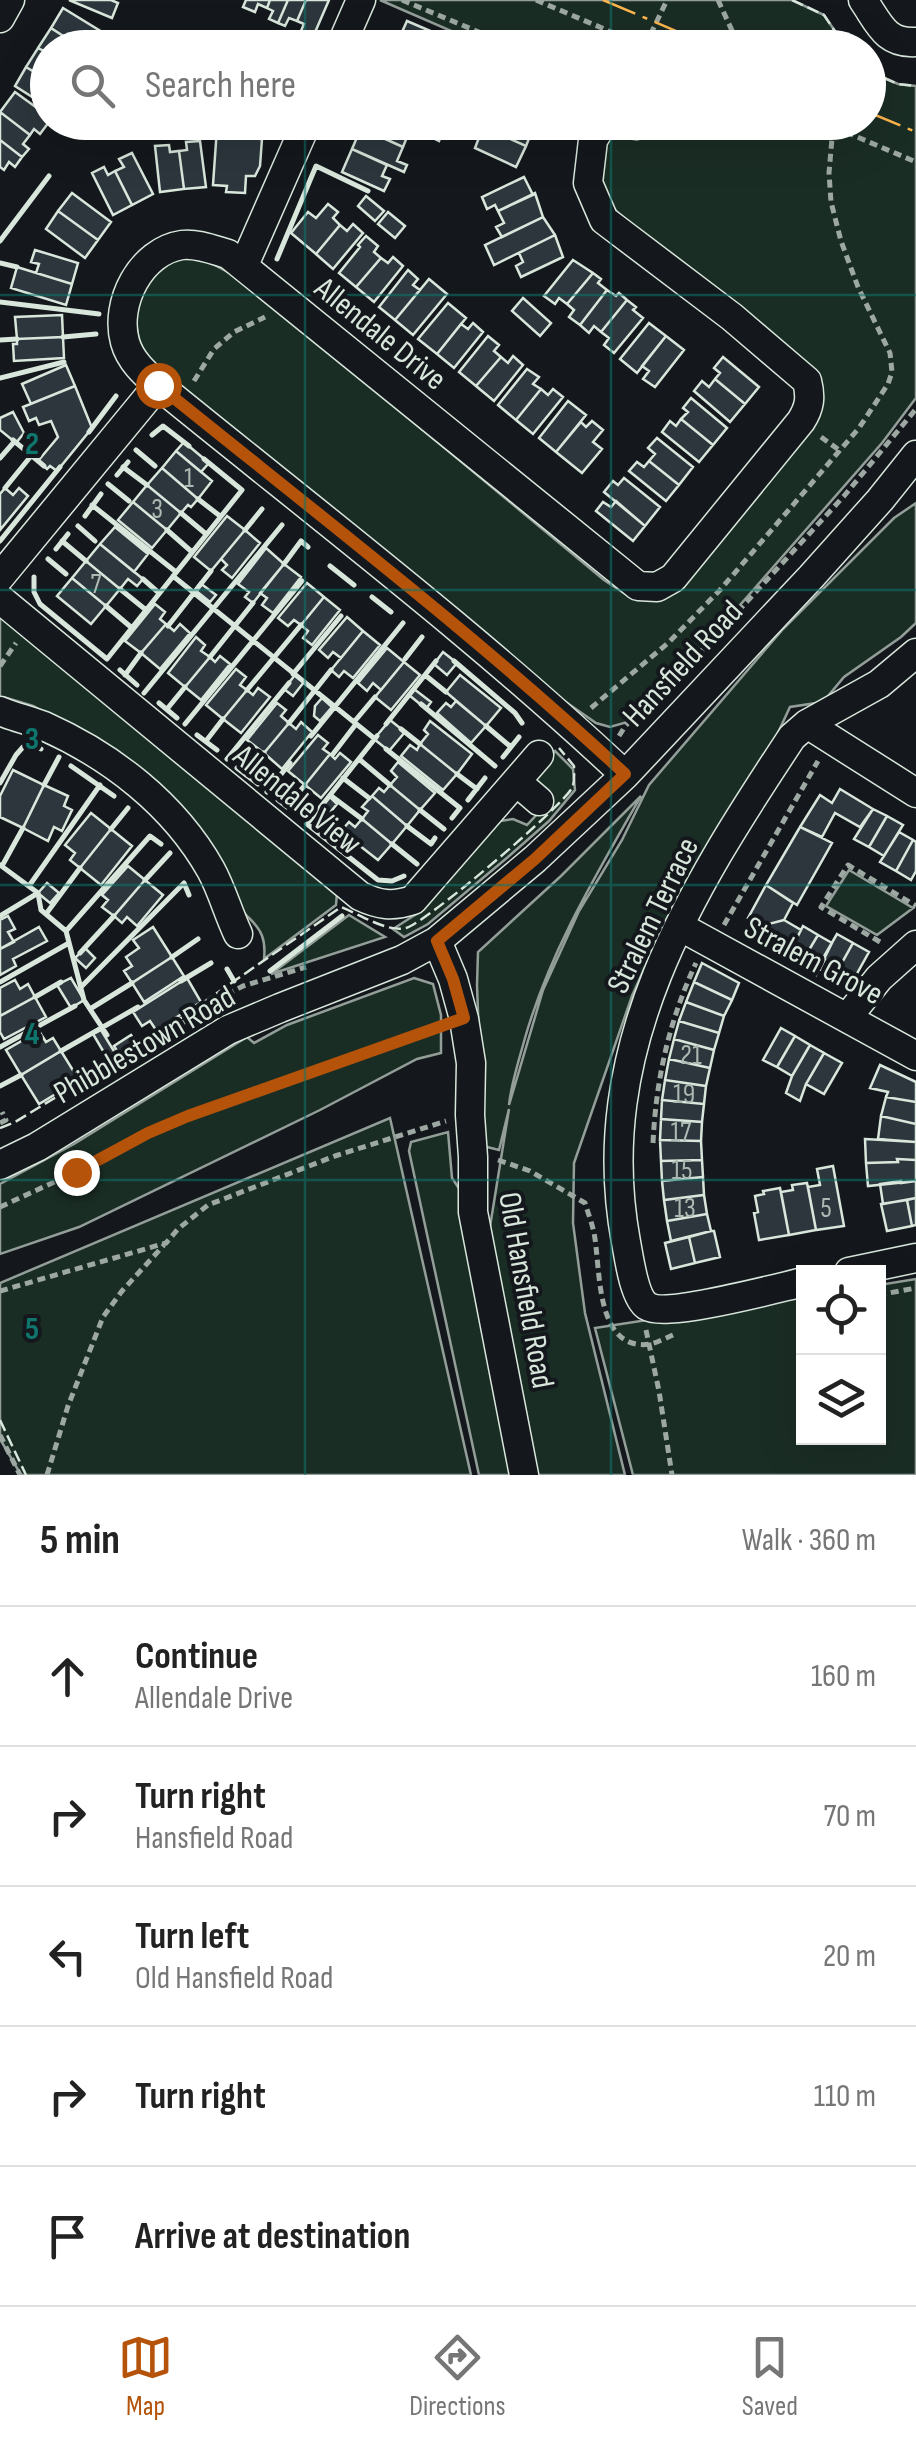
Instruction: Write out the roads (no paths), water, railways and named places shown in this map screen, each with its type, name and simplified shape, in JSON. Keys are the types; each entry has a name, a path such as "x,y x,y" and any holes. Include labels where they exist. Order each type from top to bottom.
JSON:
{"street":[{"path":"0,18 10,0"},
{"path":"348,30 361,0"},
{"path":"864,0 883,30"},
{"path":"886,35 900,43 916,42"},
{"path":"244,265 299,140"},
{"name":"Allendale Drive","path":"593,140 588,183 604,220 732,316 806,381 810,394 808,410 801,421 672,578 657,586 638,586 228,254 184,245 162,252 143,265 128,298 123,323 125,343 134,362 169,394 395,576 625,774"},
{"path":"0,578 169,394"},
{"name":"Hansfield Road","path":"437,941 535,859 625,774 812,577 916,456"},
{"name":"Allendale View","path":"0,599 360,896 378,904 398,905 413,900 540,756"},
{"name":"Stralem Terrace","path":"796,1284 696,1306 662,1310 644,1303 636,1287 622,1218 620,1154 625,1080 650,987 666,950 718,854 792,737 879,684 916,652"},
{"path":"2,716 47,728 96,752 150,794 171,815 212,872 238,934"},
{"path":"808,724 916,794"},
{"path":"517,782 539,802"},
{"name":"Stralem Grove","path":"679,926 720,936 847,1018 916,1056"},
{"name":"Old Hansfield Road","path":"437,941 453,979 472,1063 473,1212 524,1475"},
{"name":"Phibblestown Road","path":"0,1165 37,1147 228,1030 402,960 437,941"},
{"path":"847,1018 879,978 916,945"},
{"path":"882,1265 916,1258"}]}
